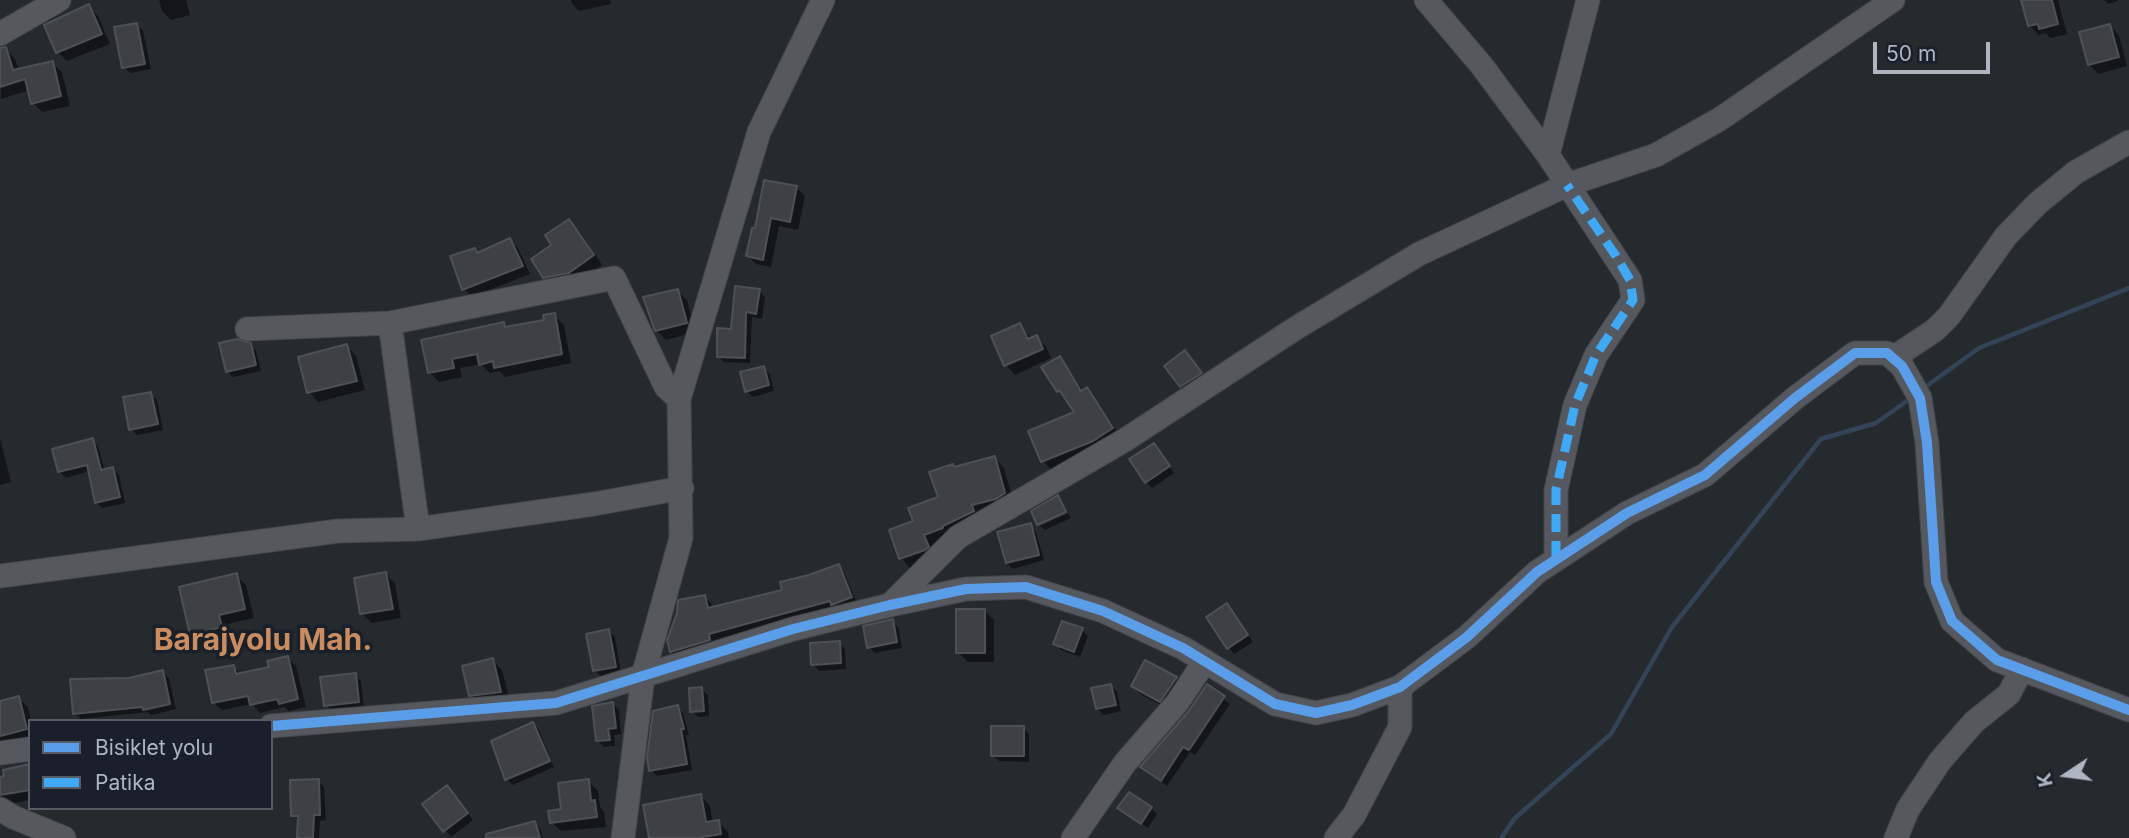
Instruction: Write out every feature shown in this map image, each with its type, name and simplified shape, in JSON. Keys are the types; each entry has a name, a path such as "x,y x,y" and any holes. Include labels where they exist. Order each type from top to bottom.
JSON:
{"street":[{"path":"0,33 59,0"},
{"path":"622,838 643,676 681,538 679,399 759,132 823,0"},
{"path":"1426,0 1482,66 1548,155 1630,280 1633,300 1596,355 1575,405 1556,490 1556,559"},
{"path":"1548,155 1588,0"},
{"path":"890,605 958,537 1125,440 1296,328 1419,254 1567,186 1656,155 1720,119 1893,0"},
{"path":"1897,362 1949,316 2006,236 2038,202 2076,172 2129,142"},
{"path":"247,329 390,323 614,278 666,387 679,399"},
{"path":"390,323 418,529"},
{"path":"273,726 556,703 793,629 890,605 966,589 1026,587 1103,611 1183,648 1275,704 1317,713 1352,705 1400,687 1467,637 1537,572 1627,513 1705,475 1796,398 1855,353 1887,353 1897,362 1920,398 1927,443 1936,582 1952,621 1997,660 2129,710"},
{"path":"0,576 338,531 418,529 594,504 682,488"},
{"path":"1073,838 1125,763 1177,703 1205,662"},
{"path":"1896,838 1908,809 1940,761 1974,722 2009,694 2022,669"},
{"path":"1336,838 1354,815 1400,727 1400,687"},
{"path":"0,753 28,749"},
{"path":"0,809 64,838"}],"building":[{"path":"2021,0 2052,0 2058,24 2039,29 2038,24 2028,26"},
{"path":"89,4 102,34 56,53 44,25"},
{"path":"137,23 145,64 122,68 114,27"},
{"path":"2110,24 2119,57 2088,65 2079,32"},
{"path":"6,47 13,70 53,61 61,96 31,104 25,79 0,87 0,48"},
{"path":"764,180 797,186 790,222 771,218 763,260 746,256 752,228 755,228"},
{"path":"569,219 594,255 569,273 543,278 531,259 551,245 545,235"},
{"path":"510,238 523,266 462,290 450,256 475,248 477,253"},
{"path":"735,286 760,289 756,314 746,312 745,358 717,357 717,328 731,329"},
{"path":"678,289 687,323 655,331 643,297"},
{"path":"555,313 562,354 494,368 493,361 479,365 477,354 452,359 454,368 428,373 421,340 504,322 505,327 544,320 543,315"},
{"path":"1020,323 1028,339 1037,335 1043,349 1004,366 991,336"},
{"path":"237,339 251,343 256,365 226,372 219,343"},
{"path":"347,344 357,381 307,393 298,357"},
{"path":"1185,350 1202,373 1180,387 1164,366"},
{"path":"1060,356 1081,391 1087,387 1113,428 1093,441 1041,462 1028,431 1074,412 1041,367"},
{"path":"764,366 769,385 745,392 740,372"},
{"path":"151,392 158,424 129,430 123,397"},
{"path":"93,438 101,470 113,467 120,497 95,503 87,465 58,472 52,449"},
{"path":"1154,443 1170,466 1145,483 1129,459"},
{"path":"995,456 1005,493 996,499 972,505 974,511 924,535 929,547 925,550 899,559 889,530 913,521 908,508 938,497 929,472 953,464 954,467"},
{"path":"1058,495 1066,512 1037,525 1031,511"},
{"path":"1031,523 1039,555 1006,563 997,532"},
{"path":"839,564 852,597 831,605 830,601 709,634 710,640 670,652 667,640 677,613 678,600 705,595 708,608 782,590 780,582"},
{"path":"386,572 393,609 360,614 354,578"},
{"path":"237,573 245,609 219,615 222,627 190,635 179,587"},
{"path":"1227,603 1248,635 1227,649 1206,617"},
{"path":"956,609 985,609 985,653 956,653"},
{"path":"893,619 897,642 867,648 863,626"},
{"path":"1062,621 1083,628 1074,652 1053,644"},
{"path":"609,629 616,667 593,671 586,634"},
{"path":"840,641 841,663 811,665 810,643"},
{"path":"288,656 298,699 279,704 277,699 250,705 248,696 212,703 205,670 234,665 236,674 269,667 267,661"},
{"path":"493,658 501,692 469,696 462,666"},
{"path":"1145,660 1177,677 1160,702 1131,686"},
{"path":"163,670 170,704 143,710 142,707 73,714 70,679 129,678"},
{"path":"356,673 359,702 324,706 320,677"},
{"path":"1111,684 1116,705 1096,709 1091,688"},
{"path":"1207,684 1225,696 1189,750 1183,747 1161,781 1140,767 1188,712"},
{"path":"702,687 704,711 690,712 689,688"},
{"path":"19,696 27,729 0,736 0,701"},
{"path":"613,702 616,728 608,729 610,740 596,741 592,706"},
{"path":"678,705 684,729 681,729 687,764 649,771 647,758 653,711"},
{"path":"533,722 550,761 505,780 491,741"},
{"path":"991,726 1024,726 1024,756 991,756"},
{"path":"28,764 28,790 0,795 0,777 4,776 3,770"},
{"path":"319,779 320,815 314,815 313,838 297,838 298,816 291,816 290,780"},
{"path":"589,779 591,801 595,800 597,817 550,823 548,811 561,809 558,783"},
{"path":"447,785 468,813 443,832 422,804"},
{"path":"1129,792 1152,807 1141,824 1117,808"},
{"path":"701,794 706,822 719,820 721,834 697,838 649,838 643,805"},
{"path":"535,821 540,838 486,838 486,834"}],"waterway":[{"path":"1924,388 1979,348 2129,288"},
{"path":"1501,838 1515,818 1611,734 1672,627 1821,439 1876,423 1911,398"}],"marked path":[{"path":"1556,559 1556,490 1575,405 1596,355 1633,300 1630,280 1567,185"}],"cycle path":[{"path":"273,726 556,703 793,629 890,605 966,589 1026,587 1103,611 1183,648 1275,704 1316,713 1352,705 1400,687 1467,637 1537,572 1627,513 1705,475 1795,398 1855,353 1887,353 1902,366 1920,398 1927,443 1936,582 1952,621 1997,660 2129,710"}],"district":[{"name":"Barajyolu Mah.","path":"263,641"}]}
